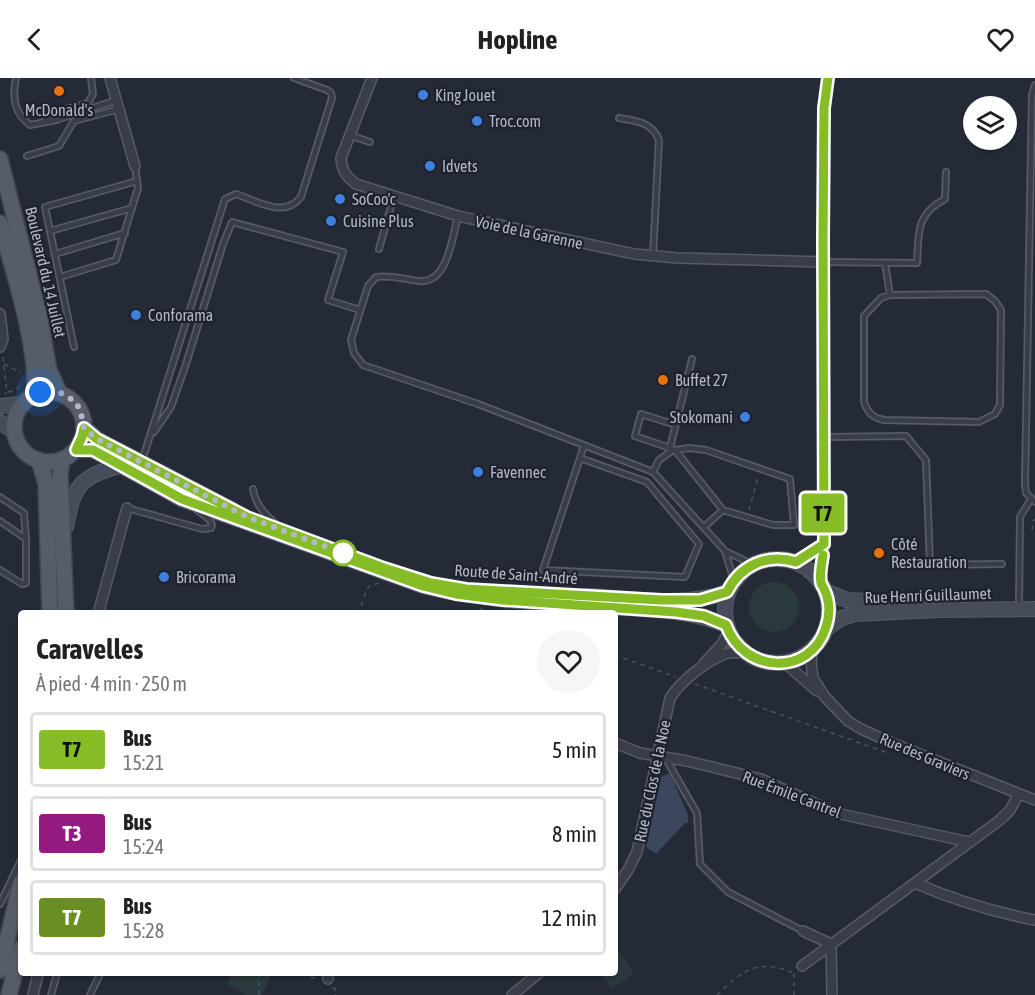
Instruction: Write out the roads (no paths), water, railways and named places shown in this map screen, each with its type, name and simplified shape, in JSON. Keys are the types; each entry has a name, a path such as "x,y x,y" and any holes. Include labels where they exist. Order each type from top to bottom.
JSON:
{"main road":[{"name":"Boulevard du 14 Juillet","path":"0,159 39,315 49,370 59,392"},
{"name":"Boulevard du 14 Juillet","path":"0,223 29,338 36,383 34,395"},
{"path":"50,391 59,392 73,400 80,409 84,428 82,437 76,450 62,459 50,462 39,460 29,456 17,444 13,431 14,417 21,405 34,395 50,391"},
{"path":"2,401 21,405"},
{"path":"0,422 13,431"},
{"name":"Route de Saint-André","path":"84,428 182,499 382,573 456,594 503,600 704,616 727,629"},
{"name":"Route de Saint-André","path":"76,450 93,450 120,466 139,469 285,532 431,583 466,589 661,600 700,600 730,586"},
{"path":"62,459 60,474 66,610"},
{"path":"39,460 46,484 50,610"},
{"path":"63,538 72,497 77,488 96,473 120,466"},
{"path":"779,558 796,562 806,567 823,586 829,610 826,629 813,649 803,656 785,663 761,661 744,652 727,629 724,606 730,586 752,564 779,558"},
{"name":"Rue Henri Guillaumet","path":"823,586 839,598 860,601 935,604 1035,603"},
{"name":"Rue Henri Guillaumet","path":"826,629 842,618 855,614 1035,609"},
{"path":"0,970 18,895"},
{"path":"9,995 18,960"}],"street":[{"path":"110,78 135,166"},
{"name":"Voie de la Garenne","path":"372,78 341,158 341,168 356,184 458,216 604,248 653,256 823,262"},
{"path":"823,586 824,108 828,78"},
{"path":"0,314 3,329 0,349"},
{"path":"99,610 127,508"},
{"path":"796,562 824,544"},
{"name":"Rue du Clos de la Noe","path":"618,885 637,852 661,757 670,698 721,645 727,629"},
{"path":"813,649 811,673 825,697"},
{"name":"Rue du Clos de la Noe","path":"688,677 727,654 744,652"},
{"path":"785,663 825,697"},
{"name":"Rue des Graviers","path":"825,697 837,712 861,729 1035,800"},
{"name":"Rue Émile Cantrel","path":"618,744 640,753 687,761 761,779 836,813 969,842"},
{"path":"802,966 1010,810 1018,794"},
{"path":"915,883 995,913 1035,920"},
{"path":"803,931 831,944"},
{"path":"831,944 832,995"},
{"path":"33,995 38,976"},
{"path":"512,995 536,976"}],"lane":[{"path":"16,78 13,92 15,106 21,118 30,125 118,104"},
{"path":"42,122 55,112 88,103 93,94 91,78"},
{"path":"139,469 225,199 236,194 278,209 290,206 301,197 332,98 331,93 327,90 294,78"},
{"path":"1019,603 1020,517 1033,500 1026,493 1025,483 1033,187 1032,95 1035,86"},
{"path":"27,156 58,146 74,121 118,104"},
{"path":"619,118 650,126 656,131 659,140 653,256"},
{"path":"349,135 370,142"},
{"path":"60,277 116,260 138,188 135,166"},
{"path":"823,262 917,263 920,221 927,211 945,199 946,172"},
{"path":"74,347 45,207 137,181"},
{"path":"379,249 394,196"},
{"path":"50,231 132,208"},
{"path":"458,216 446,261 436,277 423,281 389,275 376,277 368,286 351,345 363,365 478,404 653,472 725,551 752,564"},
{"path":"150,439 171,407 232,222 343,252 328,300 360,310"},
{"path":"55,254 124,233"},
{"path":"885,263 890,295"},
{"path":"986,294 995,301 1000,310 1000,405 995,414 979,422 947,422 884,420 867,412 864,402 864,316 881,298 890,295 986,294"},
{"path":"653,472 659,460 672,450 692,359"},
{"path":"672,450 723,510 773,525 794,525 790,478 706,450 689,448 672,450 635,436 641,414 676,425"},
{"path":"822,437 906,436 926,460 930,565 1002,564"},
{"path":"580,458 647,482 699,544 685,577 543,570 584,445"},
{"path":"254,489 261,511 285,532"},
{"path":"0,497 24,513 26,583 22,585 0,570"},
{"path":"127,508 202,529 211,528 213,525 210,520 182,499"},
{"path":"704,527 723,510"},
{"path":"0,521 26,539"},
{"path":"725,551 730,586"},
{"path":"661,757 697,813 700,864 728,892 803,931"},
{"path":"0,904 18,866"},
{"path":"51,995 56,976"},
{"path":"90,995 99,976"}],"water":[{"path":"670,773 688,815 688,823 685,823 656,854 646,847 661,777"}],"place":[{"name":"McDonald's","path":"59,91"},
{"name":"King Jouet","path":"423,95"},
{"name":"Troc.com","path":"477,121"},
{"name":"Idvets","path":"430,166"},
{"name":"SoCoo'c","path":"340,199"},
{"name":"Cuisine Plus","path":"331,221"},
{"name":"Conforama","path":"136,315"},
{"name":"Buffet 27","path":"663,380"},
{"name":"Stokomani","path":"745,417"},
{"name":"Favennec","path":"478,472"},
{"name":"Côté Restauration","path":"879,553"},
{"name":"Bricorama","path":"164,577"}]}
